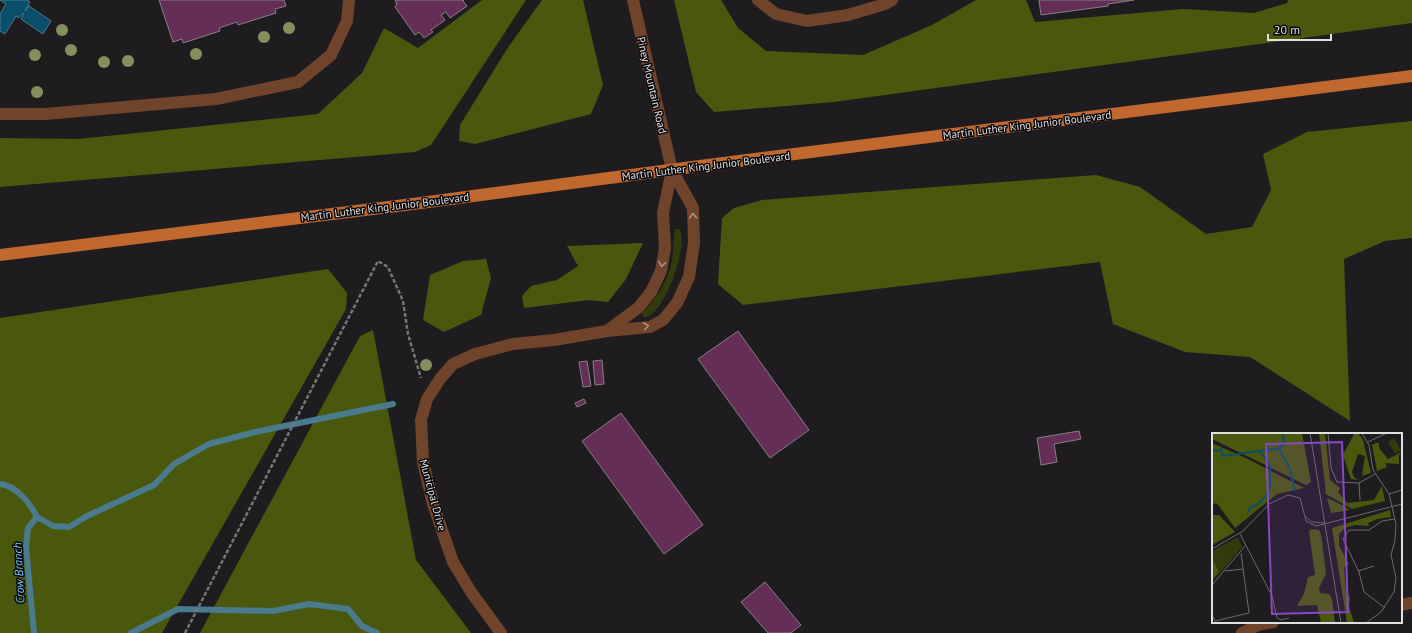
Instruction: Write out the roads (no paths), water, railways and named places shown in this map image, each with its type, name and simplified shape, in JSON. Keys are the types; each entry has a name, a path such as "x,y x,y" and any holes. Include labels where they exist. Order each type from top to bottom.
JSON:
{"main road":[{"name":"Martin Luther King Junior Boulevard","path":"0,255 413,204 1412,76"}],"street":[{"path":"0,114 45,114 216,99 298,82 331,55 347,21 349,0"},
{"name":"Piney Mountain Road","path":"633,0 672,170"},
{"path":"758,0 776,14 807,21 848,15 885,4 892,0"},
{"name":"Municipal Drive","path":"608,330 638,308 651,292 661,271 665,248 663,213 672,170"},
{"name":"Municipal Drive","path":"501,633 471,592 453,562 434,504 423,462 421,420 427,399 440,379 453,364 475,354 513,344 554,340 608,330 650,327 662,320 677,303 689,277 694,243 693,208 672,170"},
{"path":"1402,605 1412,603"},
{"path":"1242,633 1258,625 1268,623"}],"water":[{"path":"0,0 27,0 30,2 25,11 29,6 51,21 43,34 21,19 24,14 23,13 19,18 16,16 5,34 0,31 0,14 6,4"}],"waterway":[{"path":"37,517 53,526 69,527 87,516 154,485 174,464 209,444 255,432 393,404"},
{"name":"Crow Branch","path":"0,484 12,488 22,496 31,506 37,517 28,528 26,547 34,633"},
{"path":"131,633 178,609 273,611 309,604 348,609 362,626 377,633"}]}
